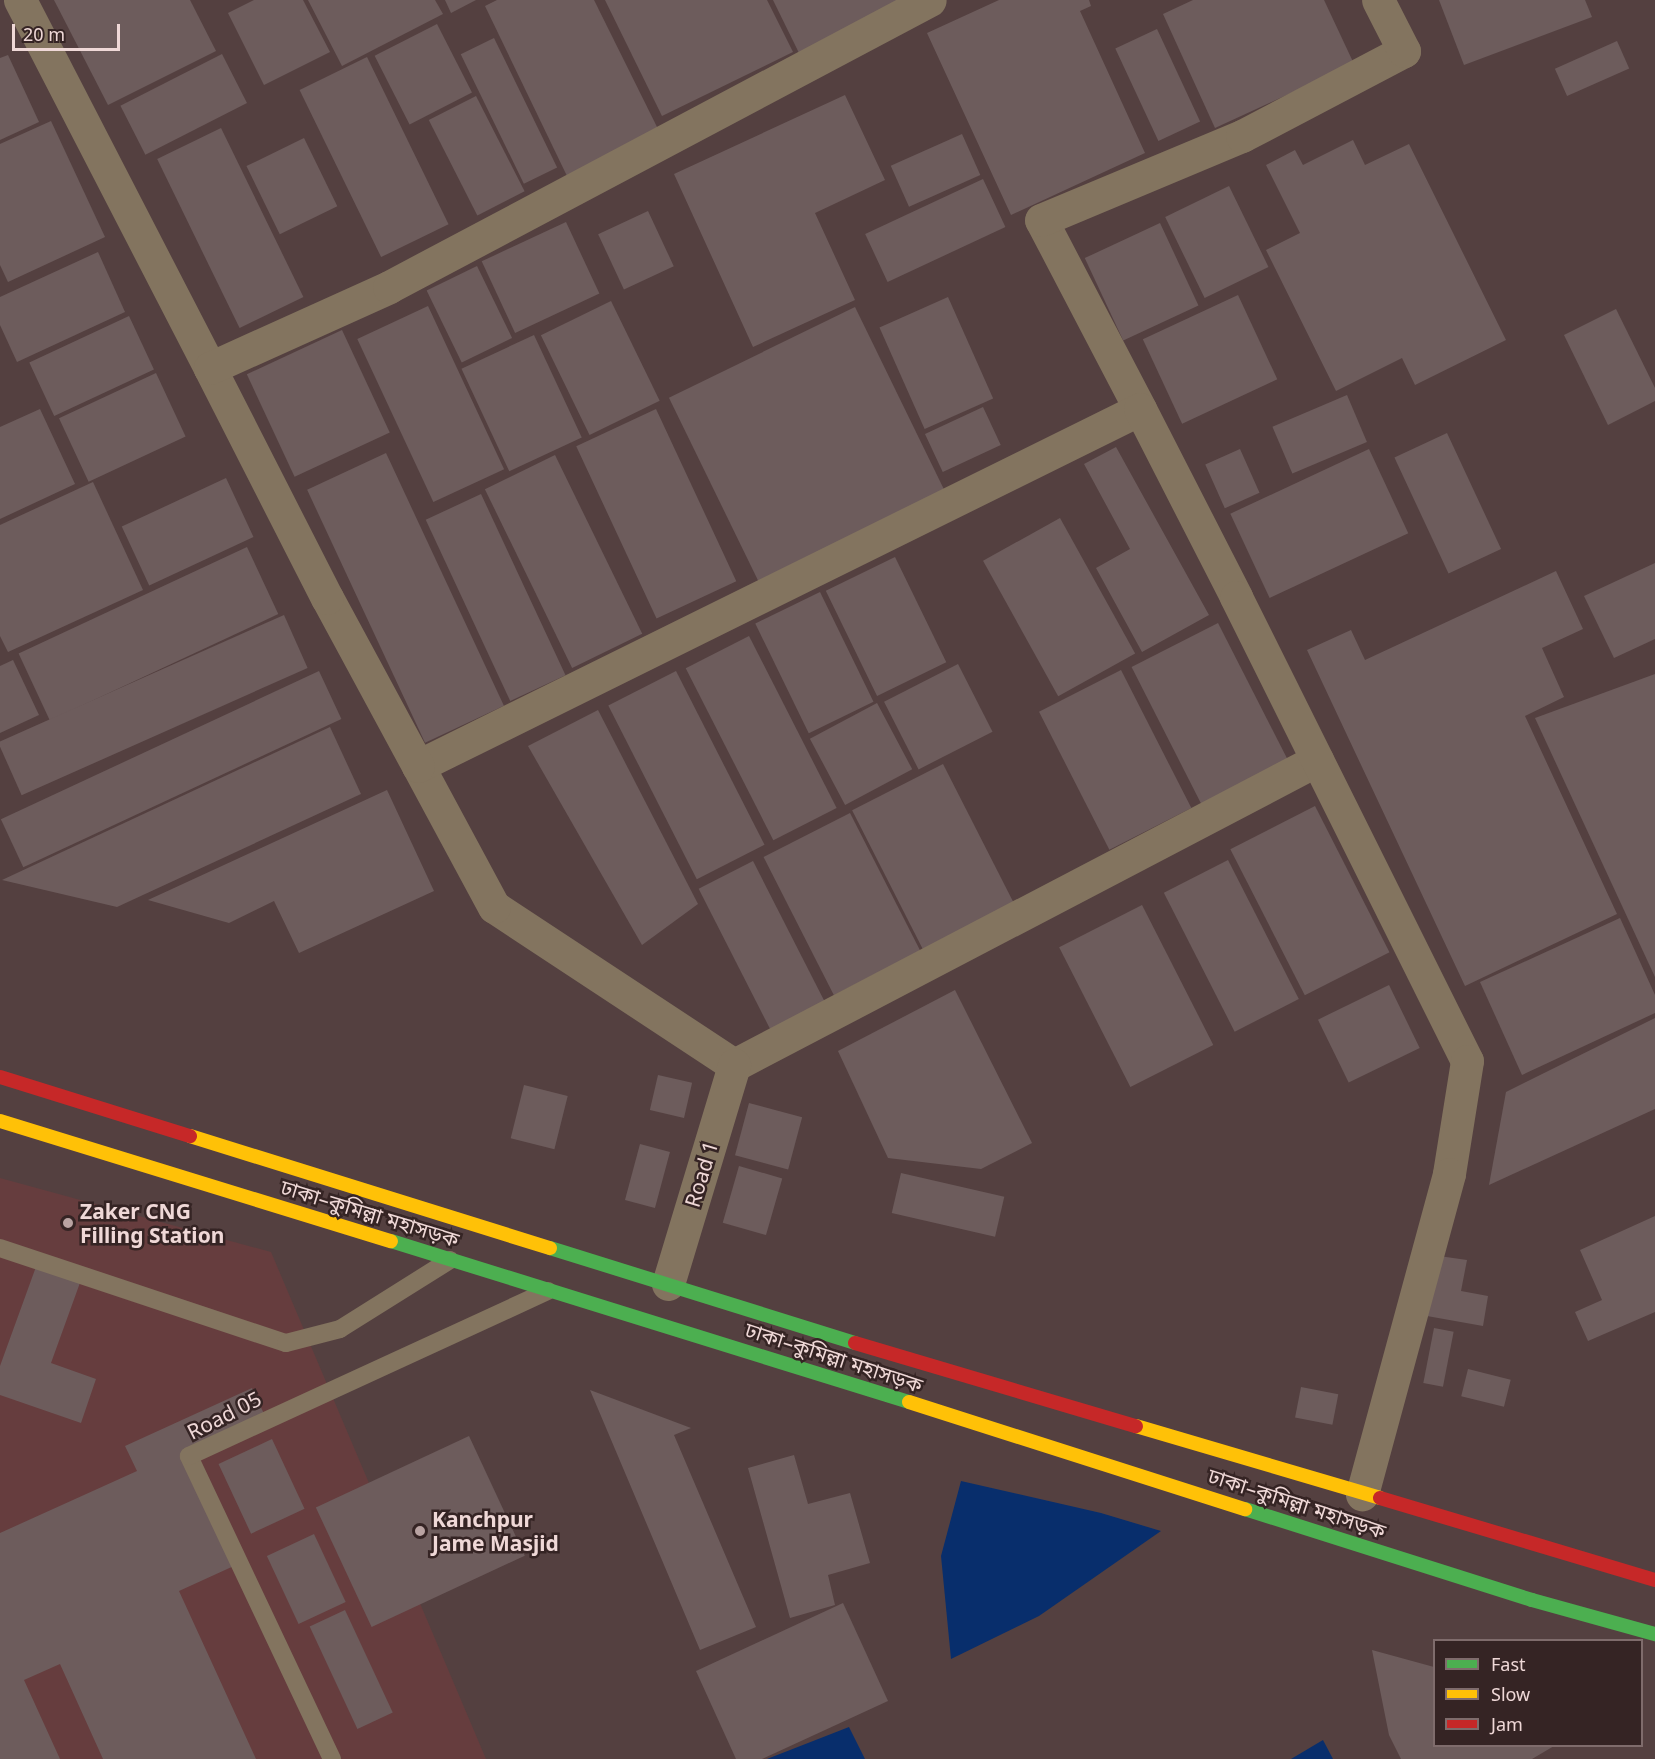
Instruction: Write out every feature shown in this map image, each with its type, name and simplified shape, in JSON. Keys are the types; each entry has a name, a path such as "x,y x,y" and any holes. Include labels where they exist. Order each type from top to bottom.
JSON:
{"highway":[{"name":"ঢাকা–কুমিল্লা মহাসড়ক","path":"0,1077 885,1352 1655,1580"},
{"name":"ঢাকা–কুমিল্লা মহাসড়ক","path":"0,1121 867,1389 1532,1600 1655,1634"}],"street":[{"path":"20,0 327,598 494,907 734,1065 1317,760"},
{"path":"210,368 389,287 930,0"},
{"path":"1362,1494 1449,1174 1467,1061 1140,409 1041,220 1242,136 1404,51 1378,0"},
{"path":"418,766 1140,409"},
{"name":"Road 1","path":"668,1284 734,1065"},
{"path":"867,1389 885,1352"}],"lane":[{"path":"0,1248 286,1344 340,1329 450,1260"},
{"name":"Road 05","path":"332,1759 189,1456 549,1290"}],"shaded area":[{"path":"0,1178 271,1252 486,1759 0,1759"}],"water":[{"path":"961,1481 1101,1513 1161,1531 1039,1616 951,1659 941,1556"},
{"path":"849,1727 865,1759 767,1759"},
{"path":"1323,1740 1333,1759 1291,1759"}],"building":[{"path":"54,0 190,0 216,51 108,105"},
{"path":"254,0 303,0 330,52 264,85 228,13"},
{"path":"308,0 435,0 443,14 342,66"},
{"path":"445,0 476,0 451,13"},
{"path":"497,0 594,0 659,131 567,176 485,6"},
{"path":"605,0 767,0 793,52 662,116"},
{"path":"773,0 907,0 799,53"},
{"path":"999,0 1089,0 1091,6 1080,11 1145,153 1011,215 927,33"},
{"path":"1193,0 1324,0 1354,64 1215,128 1163,14"},
{"path":"1439,0 1585,0 1592,17 1464,65"},
{"path":"437,24 472,93 410,124 375,56"},
{"path":"1157,29 1200,121 1158,141 1115,48"},
{"path":"494,38 557,167 524,184 461,54"},
{"path":"1617,41 1629,68 1567,96 1555,69"},
{"path":"222,54 247,103 145,155 120,106"},
{"path":"8,55 39,122 0,140 0,58"},
{"path":"367,57 449,224 381,257 300,90"},
{"path":"845,95 885,180 815,213 855,300 753,347 674,174"},
{"path":"476,96 525,191 477,215 429,120"},
{"path":"51,121 105,237 8,282 0,265 0,144"},
{"path":"221,128 303,297 240,328 157,159"},
{"path":"962,134 980,175 909,207 891,166"},
{"path":"304,138 337,206 280,234 246,166"},
{"path":"1353,140 1365,165 1409,144 1506,340 1415,385 1402,358 1336,391 1266,250 1300,233 1266,165 1295,150 1303,165"},
{"path":"983,179 1005,227 888,282 865,234"},
{"path":"1229,186 1268,267 1205,298 1165,217"},
{"path":"648,211 674,266 624,290 598,234"},
{"path":"566,222 599,294 515,333 482,261"},
{"path":"1160,223 1198,305 1123,341 1085,258"},
{"path":"98,252 125,312 17,362 0,325 0,297"},
{"path":"477,266 512,338 462,362 427,291"},
{"path":"1238,295 1277,379 1182,424 1143,339"},
{"path":"948,297 993,398 925,429 879,328"},
{"path":"611,301 660,401 590,435 541,335"},
{"path":"428,306 504,469 433,502 357,339"},
{"path":"855,307 945,491 759,582 669,398"},
{"path":"1616,309 1655,388 1655,401 1608,425 1564,335"},
{"path":"129,316 154,369 54,416 29,362"},
{"path":"342,330 390,432 295,477 247,374"},
{"path":"534,335 582,437 509,471 461,369"},
{"path":"156,373 186,436 89,482 59,418"},
{"path":"1347,395 1367,442 1292,474 1272,427"},
{"path":"983,407 1001,445 943,472 925,434"},
{"path":"40,409 75,484 0,519 0,427"},
{"path":"656,409 736,581 657,618 576,446"},
{"path":"1447,433 1501,549 1449,574 1394,458"},
{"path":"1116,447 1209,615 1142,652 1096,568 1130,549 1084,464"},
{"path":"1240,449 1260,493 1225,508 1205,464"},
{"path":"1369,449 1408,533 1270,598 1230,514"},
{"path":"386,453 504,706 425,743 307,490"},
{"path":"555,455 642,634 572,668 485,489"},
{"path":"226,478 253,537 149,586 122,527"},
{"path":"93,482 143,590 8,652 0,636 0,525"},
{"path":"481,494 566,675 510,701 426,520"},
{"path":"1060,518 1135,654 1058,696 983,561"},
{"path":"247,547 278,614 50,721 19,653"},
{"path":"895,557 946,662 877,696 826,591"},
{"path":"1655,563 1655,639 1614,658 1584,596"},
{"path":"1556,571 1583,629 1542,648 1564,697 1525,716 1617,914 1465,986 1307,650 1351,630 1365,660"},
{"path":"820,592 873,702 809,733 755,624"},
{"path":"284,615 308,668 22,795 0,747 0,741"},
{"path":"1218,623 1288,761 1202,805 1132,667"},
{"path":"749,636 837,808 773,840 686,668"},
{"path":"13,660 39,715 0,733 0,666"},
{"path":"958,664 993,732 919,769 884,702"},
{"path":"1121,670 1191,808 1109,850 1039,712"},
{"path":"319,671 341,719 23,867 1,819"},
{"path":"676,671 765,845 697,879 608,706"},
{"path":"1655,674 1655,977 1535,718"},
{"path":"877,703 912,769 845,805 810,739"},
{"path":"598,710 698,904 642,945 528,746"},
{"path":"330,727 361,794 117,907 2,880"},
{"path":"943,764 1014,904 923,950 852,810"},
{"path":"387,790 434,891 299,953 274,901 229,923 148,900"},
{"path":"1315,806 1389,952 1305,995 1230,849"},
{"path":"850,813 920,951 834,995 764,857"},
{"path":"1228,860 1299,999 1235,1032 1164,893"},
{"path":"753,861 828,1008 774,1036 699,889"},
{"path":"1142,905 1213,1045 1130,1087 1059,947"},
{"path":"1620,918 1655,995 1655,1013 1522,1075 1480,982"},
{"path":"1389,985 1420,1048 1349,1083 1318,1020"},
{"path":"955,990 1032,1143 981,1169 888,1158 838,1051"},
{"path":"1655,1018 1655,1109 1489,1185 1506,1092"},
{"path":"658,1075 692,1083 684,1118 650,1110"},
{"path":"524,1085 568,1096 554,1149 511,1138"},
{"path":"749,1103 802,1117 788,1169 735,1155"},
{"path":"640,1144 670,1152 655,1208 625,1200"},
{"path":"739,1166 782,1178 766,1235 723,1223"},
{"path":"901,1173 1004,1197 995,1237 892,1213"},
{"path":"1655,1216 1655,1312 1588,1341 1575,1312 1602,1300 1580,1250"},
{"path":"1439,1256 1467,1260 1461,1291 1488,1296 1483,1326 1427,1316"},
{"path":"37,1264 81,1280 51,1363 96,1379 81,1423 0,1395 0,1366"},
{"path":"1434,1328 1454,1332 1443,1387 1423,1383"},
{"path":"1468,1369 1511,1380 1504,1407 1461,1396"},
{"path":"1301,1387 1338,1394 1332,1425 1295,1417"},
{"path":"252,1388 265,1416 184,1452 236,1565 179,1591 256,1759 103,1759 60,1664 24,1680 60,1759 0,1759 0,1533 137,1471 125,1446"},
{"path":"590,1390 691,1428 674,1435 756,1627 700,1650"},
{"name":"Kanchpur Jame Masjid","path":"469,1436 525,1556 372,1627 316,1507"},
{"path":"272,1439 305,1509 251,1534 219,1464"},
{"path":"794,1455 808,1504 850,1493 870,1563 828,1575 835,1605 790,1618 748,1468"},
{"path":"314,1534 346,1602 299,1624 267,1556"},
{"path":"843,1603 888,1701 762,1759 736,1759 696,1671"},
{"path":"345,1610 393,1712 357,1729 310,1626"},
{"path":"1372,1650 1433,1667 1433,1747 1552,1747 1532,1759 1401,1759 1389,1735"}],"traffic: fast":[{"path":"391,1241 909,1402"},
{"path":"550,1248 855,1343"},
{"path":"1245,1509 1532,1600 1655,1634"}],"traffic: slow":[{"path":"0,1121 391,1241"},
{"path":"190,1136 550,1248"},
{"path":"909,1402 1245,1509"},
{"path":"1136,1426 1380,1498"}],"traffic: jam":[{"path":"0,1077 190,1136"},
{"path":"855,1343 1136,1426"},
{"path":"1380,1498 1655,1580"}],"place":[{"name":"Zaker CNG Filling Station","path":"68,1223"},
{"name":"Kanchpur Jame Masjid","path":"420,1531"}]}
